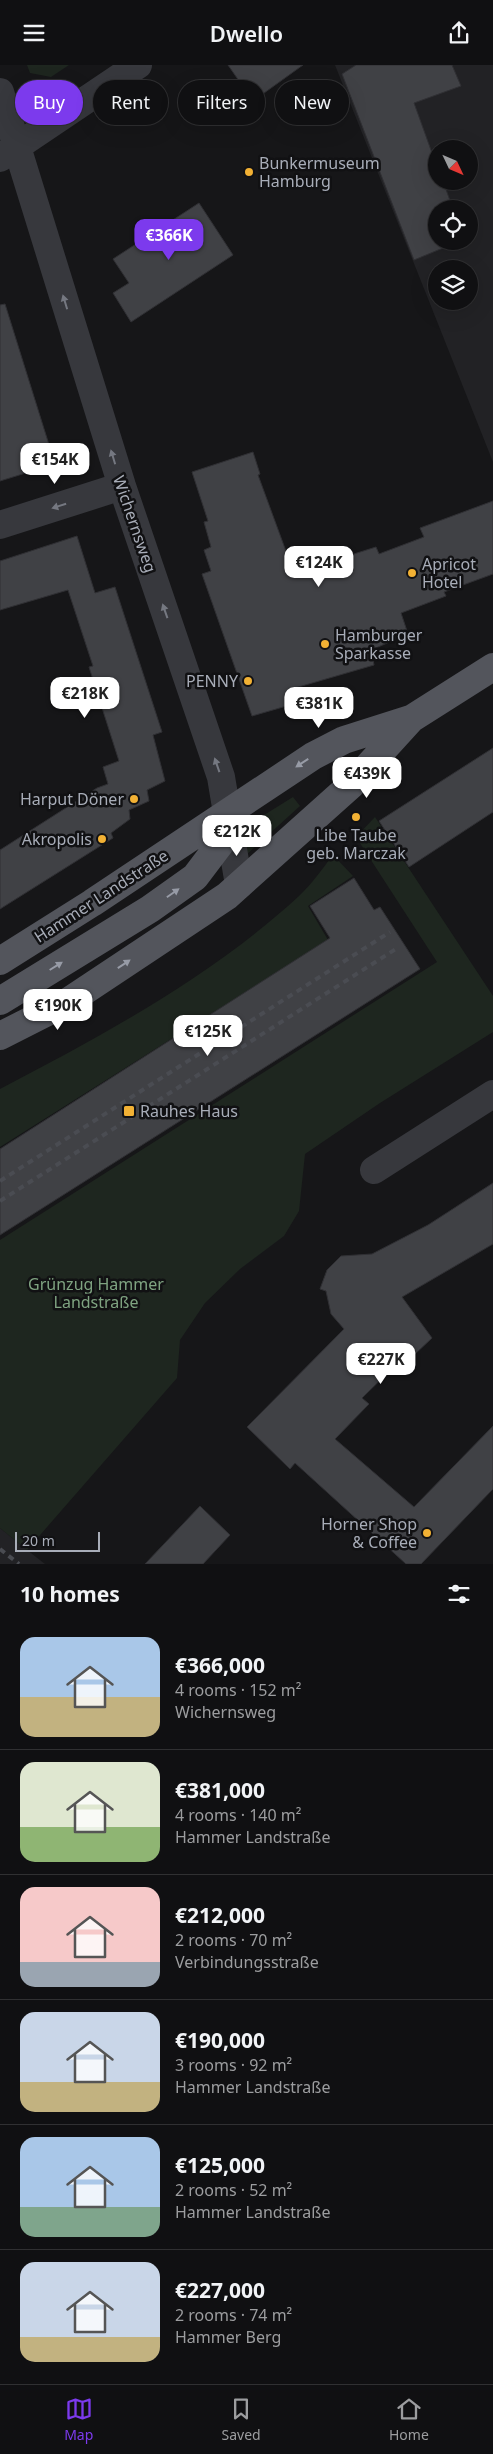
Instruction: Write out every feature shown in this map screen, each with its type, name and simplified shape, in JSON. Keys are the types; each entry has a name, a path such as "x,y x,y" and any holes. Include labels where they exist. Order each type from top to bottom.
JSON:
{"main road":[{"name":"Hammer Landstraße","path":"0,961 297,766 344,740 411,719 493,667"},
{"name":"Hammer Landstraße","path":"0,1035 69,1001 227,896 351,785 411,719"},
{"path":"0,1001 150,909 195,877 220,844 229,812"}],"street":[{"path":"9,153 138,65"},
{"name":"Wichernsweg","path":"0,91 9,153 221,777 229,812 239,885"},
{"path":"0,525 122,486"},
{"path":"374,1170 493,1094"}],"shaded area":[{"path":"335,65 493,65 493,462 433,310 478,310 478,260 428,260 428,299 349,100 349,80 341,80"},
{"path":"0,1528 27,1550 45,1564 0,1564"}],"green space":[{"path":"27,65 69,65 51,77 30,73"},
{"path":"293,797 300,806 246,855 240,830"},
{"name":"Grünzug Hammer Landstraße","path":"375,817 493,996 493,1032 380,1103 305,1154 299,1211 284,1236 240,1269 205,1303 180,1340 177,1378 27,1550 0,1528 0,1240 437,962 356,837"},
{"path":"333,855 353,876 308,906 328,940 0,1147 0,1089 118,1025 230,953 299,896"}],"building":[{"path":"228,65 303,65 282,80 275,80 275,85 265,92 265,80 238,80"},
{"path":"356,65 452,65 461,86 414,103 428,142 428,190 446,190 450,200 428,200 428,250 438,250 414,260 349,92 349,80 344,80 342,74"},
{"path":"199,203 233,255 131,322 113,293 129,283 113,259"},
{"path":"5,304 55,464 0,481 0,305"},
{"path":"253,452 260,474 258,475 294,573 376,547 379,554 424,537 420,528 493,501 493,574 444,592 446,596 401,613 408,634 371,650 374,665 295,688 297,703 252,716 202,574 211,571 204,550 211,547 204,522 208,521 192,472"},
{"path":"77,536 95,593 115,587 162,732 153,735 165,781 147,790 149,801 129,810 130,819 111,833 113,838 0,909 0,850 97,788 108,784 103,767 119,761 89,667 93,666 68,590 0,610 0,561"},
{"path":"493,748 493,812 409,867 379,821"},
{"path":"354,878 374,910 380,907 420,969 0,1235 0,1149 330,938 310,906"},
{"path":"493,1183 493,1244 402,1297 432,1338 414,1355 410,1351 362,1398 369,1404 335,1439 414,1507 493,1426 493,1489 421,1564 406,1564 295,1463 290,1469 247,1427 344,1329 331,1314 326,1291 320,1289 327,1270 341,1256 372,1254 428,1225"},
{"path":"200,1506 230,1535 203,1564 145,1564"}],"railway":[{"path":"0,1181 390,932"},
{"path":"0,1201 399,947"},
{"path":"0,1549 19,1564"}],"place":[{"name":"Bunkermuseum Hamburg","path":"249,172"},
{"name":"Apricot Hotel","path":"412,573"},
{"name":"Hamburger Sparkasse","path":"325,644"},
{"name":"PENNY","path":"248,681"},
{"name":"Harput Döner","path":"134,799"},
{"name":"Libe Taube geb. Marczak","path":"356,817"},
{"name":"Akropolis","path":"102,839"},
{"name":"Rauhes Haus","path":"129,1111"},
{"name":"Horner Shop & Coffee","path":"427,1533"}]}
